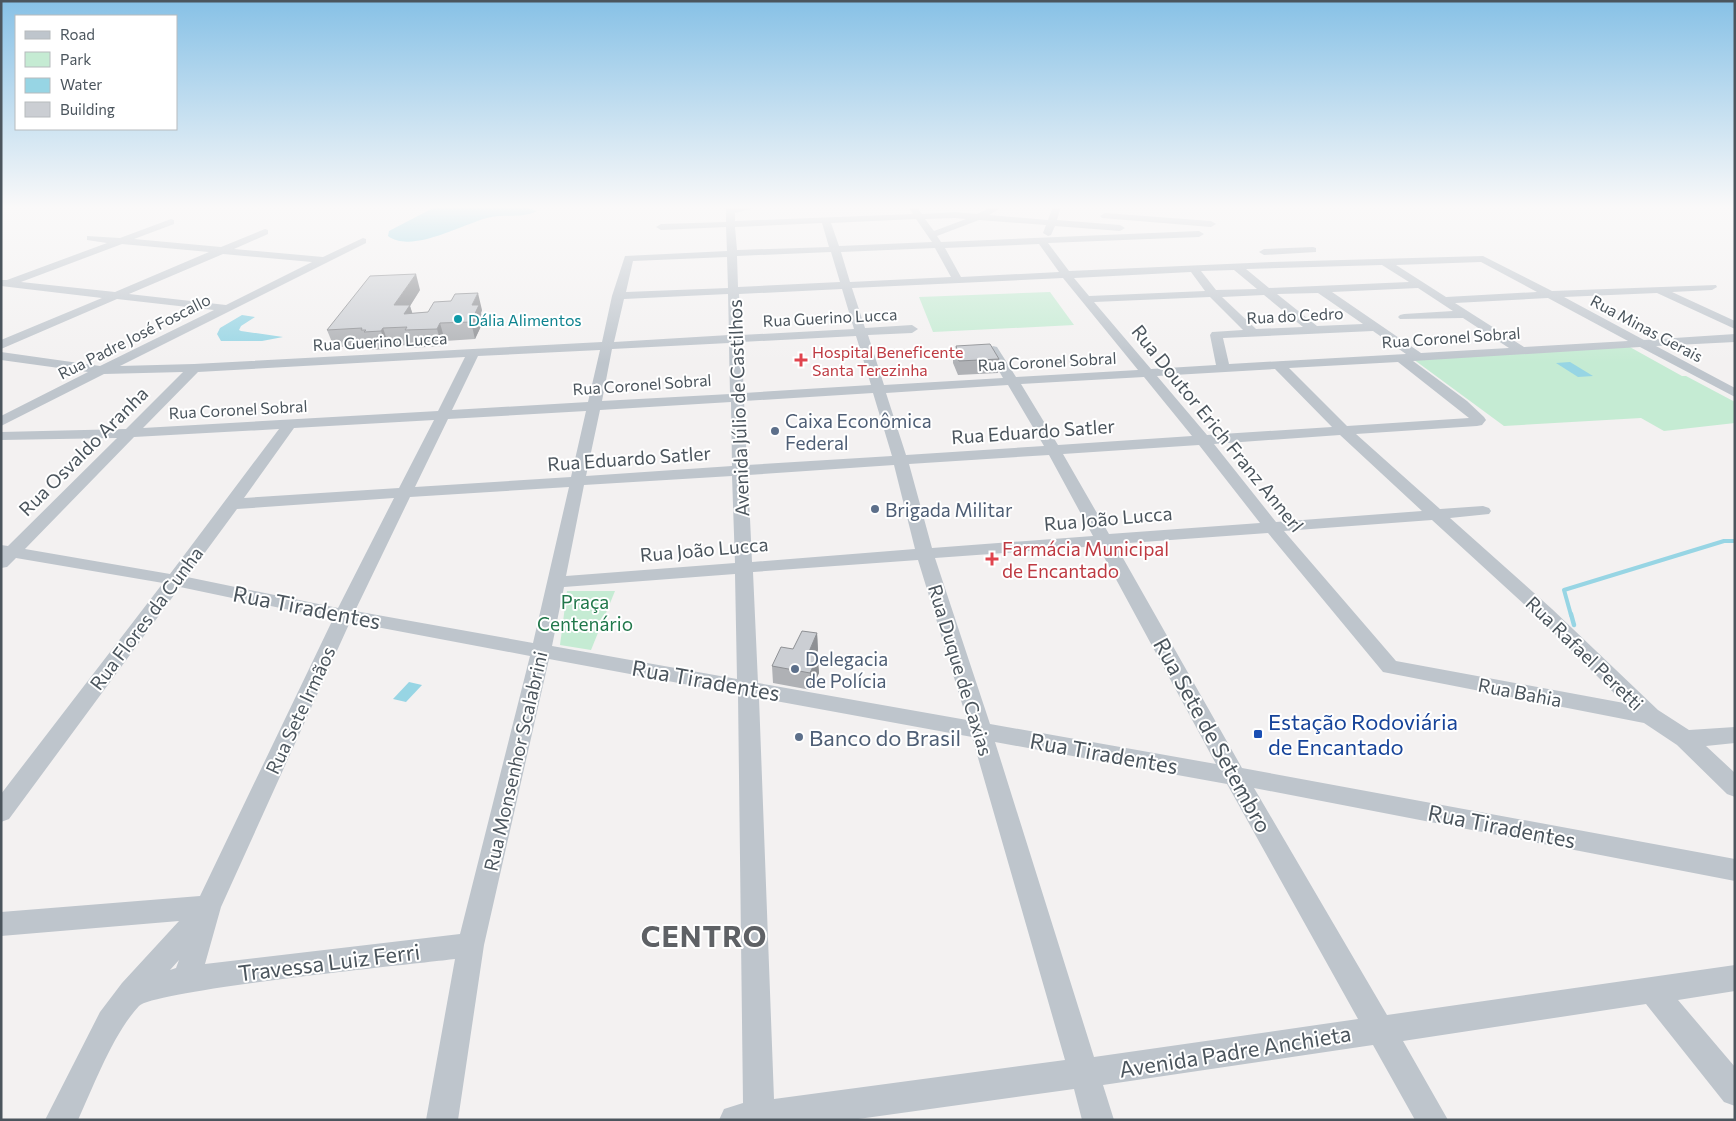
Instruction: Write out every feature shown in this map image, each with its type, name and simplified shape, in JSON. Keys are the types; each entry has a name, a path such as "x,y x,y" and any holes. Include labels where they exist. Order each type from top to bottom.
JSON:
{"street":[{"path":"3,284 72,258"},
{"path":"1,345 205,258"},
{"path":"303,258 322,260"},
{"name":"Rua Padre José Foscallo","path":"1,422 326,258"},
{"name":"Rua Monsenhor Scalabrini","path":"442,1120 471,945 541,650 618,296 629,258"},
{"name":"Avenida Júlio de Castilhos","path":"732,258 742,471 743,566 748,688 751,1119"},
{"name":"Rua Duque de Caxias","path":"838,258 900,459 925,555 981,731 1098,1120"},
{"path":"946,258 958,281"},
{"name":"Rua Doutor Erich Franz Annerl","path":"1054,258 1146,373 1204,440 1271,526 1390,667"},
{"path":"1268,258 1272,265"},
{"name":"Rua Minas Gerais","path":"1384,261 1483,259 1492,262 1735,393"},
{"path":"618,296 1384,261 1521,350"},
{"path":"1237,267 1314,330"},
{"path":"1194,269 1214,294 1253,333"},
{"path":"3,284 226,308"},
{"path":"1086,299 1270,293 1420,285"},
{"path":"1444,300 1712,287"},
{"path":"1320,290 1417,356"},
{"path":"1658,290 1735,326"},
{"path":"1404,317 1465,314"},
{"name":"Rua do Cedro","path":"1224,368 1216,335 1375,328"},
{"name":"Rua Guerino Lucca","path":"1,356 102,370 194,368 912,329"},
{"name":"Rua Coronel Sobral","path":"1,436 290,424 1735,338"},
{"name":"Rua Sete de Setembro","path":"993,350 1105,539 1235,777 1381,1028 1432,1120"},
{"name":"Rua Sete Irmãos","path":"208,907 344,615 474,352"},
{"name":"Rua Eduardo Satler","path":"232,504 1477,422 1479,420 1462,404 1401,358"},
{"path":"1279,366 1343,430"},
{"name":"Rua Osvaldo Aranha","path":"5,555 194,368"},
{"name":"Rua Flores da Cunha","path":"1,812 290,424"},
{"name":"Rua Rafael Peretti","path":"1343,430 1545,613 1650,716 1685,739 1735,788"},
{"name":"Rua João Lucca","path":"556,582 743,566 925,555 1105,539 1436,516 1483,511"},
{"name":"Rua Tiradentes","path":"5,555 175,580 344,615 1285,785 1735,870"},
{"name":"Rua Bahia","path":"1390,667 1650,716"},
{"path":"1685,739 1735,734"},
{"path":"1,924 208,907"},
{"path":"187,979 208,907"},
{"path":"60,1120 110,1022 132,993 208,907"},
{"name":"Travessa Luiz Ferri","path":"132,993 187,979 471,945"},
{"name":"Avenida Padre Anchieta","path":"751,1119 1084,1073 1381,1028 1735,978"},
{"path":"1652,989 1735,1091"}],"green space":[{"path":"1050,292 1074,325 933,332 919,297"},
{"path":"1628,346 1682,376 1686,376 1735,402 1735,423 1664,431 1641,418 1504,426 1413,359"},
{"name":"Praça Centenário","path":"567,591 615,591 591,650 560,645"}],"water":[{"path":"242,315 255,317 241,326 239,330 283,337 262,341 221,341 217,334 220,328"},
{"path":"1570,362 1593,376 1578,377 1556,363"},
{"path":"409,682 422,685 406,702 393,699"}],"building":[{"path":"416,274 394,305 410,305 404,314 428,312 434,302 451,301 455,294 478,293 472,305 479,305 471,322 440,323 437,329 405,330 407,327 383,328 381,331 364,332 366,330 361,330 362,328 327,330 370,276"},
{"path":"990,344 999,359 959,361 953,349 957,349 956,346"},
{"path":"802,631 817,633 808,654 818,656 810,673 772,666 781,647 793,649"}],"waterway":[{"path":"1571,615 1564,590 1724,541 1735,541"},
{"path":"1571,614 1574,625"}],"place":[{"name":"Dália Alimentos","path":"458,319"},
{"name":"Hospital Beneficente Santa Terezinha","path":"801,360"},
{"name":"Caixa Econômica Federal","path":"775,431"},
{"name":"Brigada Militar","path":"875,509"},
{"name":"Farmácia Municipal de Encantado","path":"992,559"},
{"name":"Delegacia de Polícia","path":"795,669"},
{"name":"Estação Rodoviária de Encantado","path":"1258,734"},
{"name":"Banco do Brasil","path":"799,737"}],"district":[{"name":"CENTRO","path":"704,935"}]}
